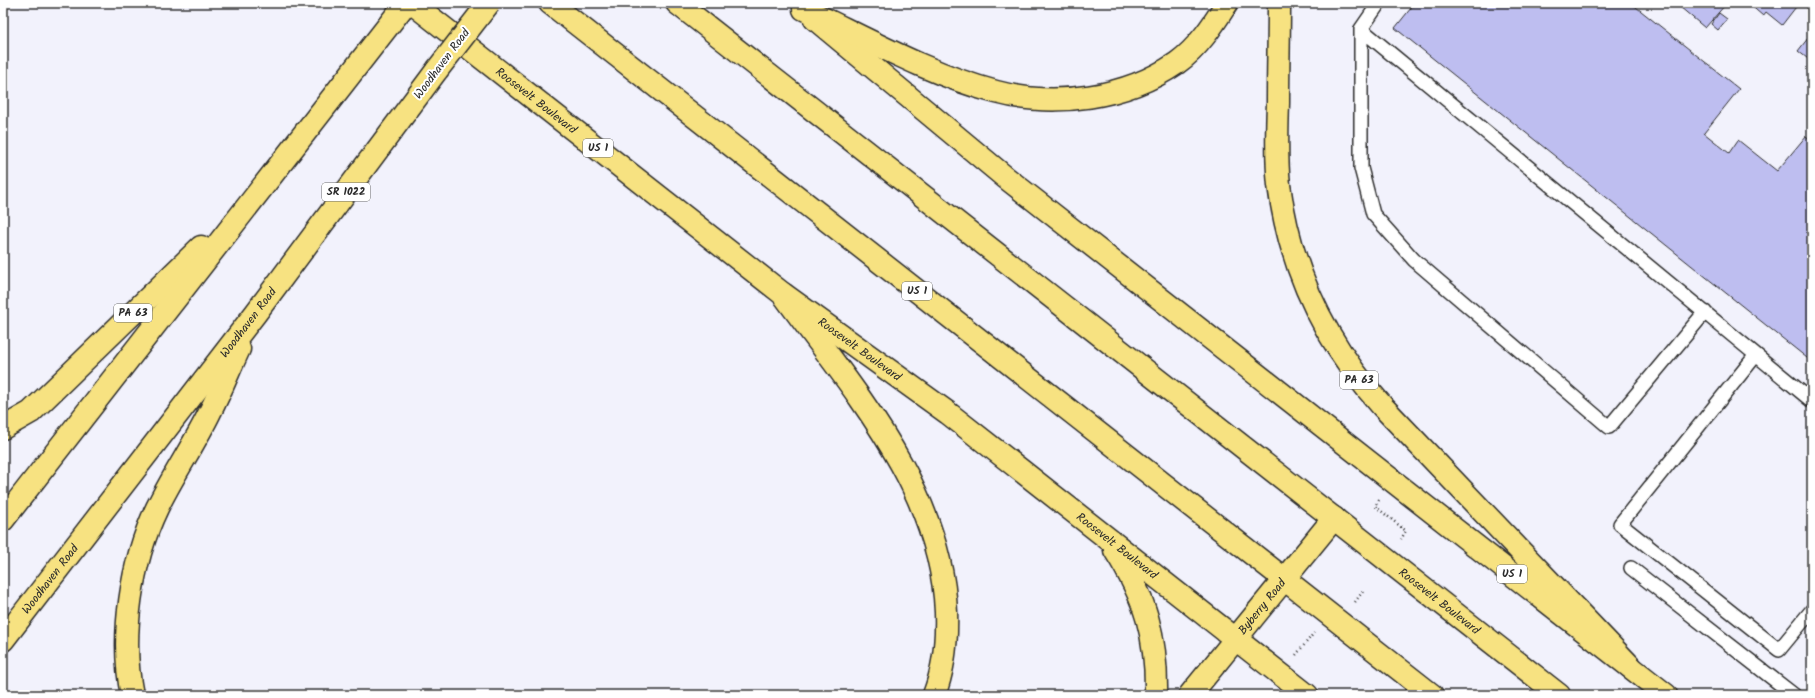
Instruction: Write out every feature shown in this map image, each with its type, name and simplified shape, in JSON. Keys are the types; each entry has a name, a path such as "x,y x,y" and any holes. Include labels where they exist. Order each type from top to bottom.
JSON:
{"main road":[{"name":"PA 63","path":"3,428 31,412 259,191 406,3"},
{"name":"Roosevelt Boulevard","path":"412,3 783,294 948,413 1308,695"},
{"name":"Woodhaven Road","path":"3,640 255,314 437,70 489,3"},
{"name":"US 1","path":"550,3 1432,695"},
{"name":"Roosevelt Boulevard","path":"677,3 1559,695"},
{"path":"800,6 928,68 965,83 997,92 1026,97 1055,99 1081,98 1106,94 1155,76 1177,62 1197,45 1213,25 1227,3"},
{"name":"PA 63","path":"1279,3 1277,126 1279,184 1283,212 1299,270 1311,301 1326,330 1344,359 1378,402 1631,667"},
{"name":"US 1","path":"800,6 1005,177 1666,695"},
{"path":"3,520 259,191"},
{"path":"783,294 889,441 924,511 936,546 943,575 946,602 947,630 944,658 934,695"},
{"path":"132,695 128,664 130,608 136,573 145,540 157,509 210,412 255,314"},
{"name":"Byberry Road","path":"1190,695 1334,518"},
{"path":"1107,538 1128,571 1148,616 1155,648 1156,695"}],"lane":[{"path":"1379,3 1361,29 1361,168 1373,214 1414,260 1609,427 1705,312"},
{"path":"1361,29 1812,401"},
{"path":"1756,355 1620,524 1779,650 1812,610"},
{"path":"1631,568 1788,693"}],"path":[{"path":"1381,497 1375,506 1406,531 1400,540"},
{"path":"1354,604 1364,590"},
{"path":"1295,656 1316,631"}],"building":[{"path":"1415,3 1631,3 1739,89 1704,133 1729,153 1738,140 1777,171 1806,136 1812,141 1812,362 1395,28"},
{"path":"1683,3 1726,4 1705,28 1680,7"},
{"path":"1748,3 1799,3 1782,25 1766,12 1763,16"},
{"path":"1719,13 1727,19 1718,30 1711,24"},
{"path":"1812,33 1812,62 1798,51"}]}
